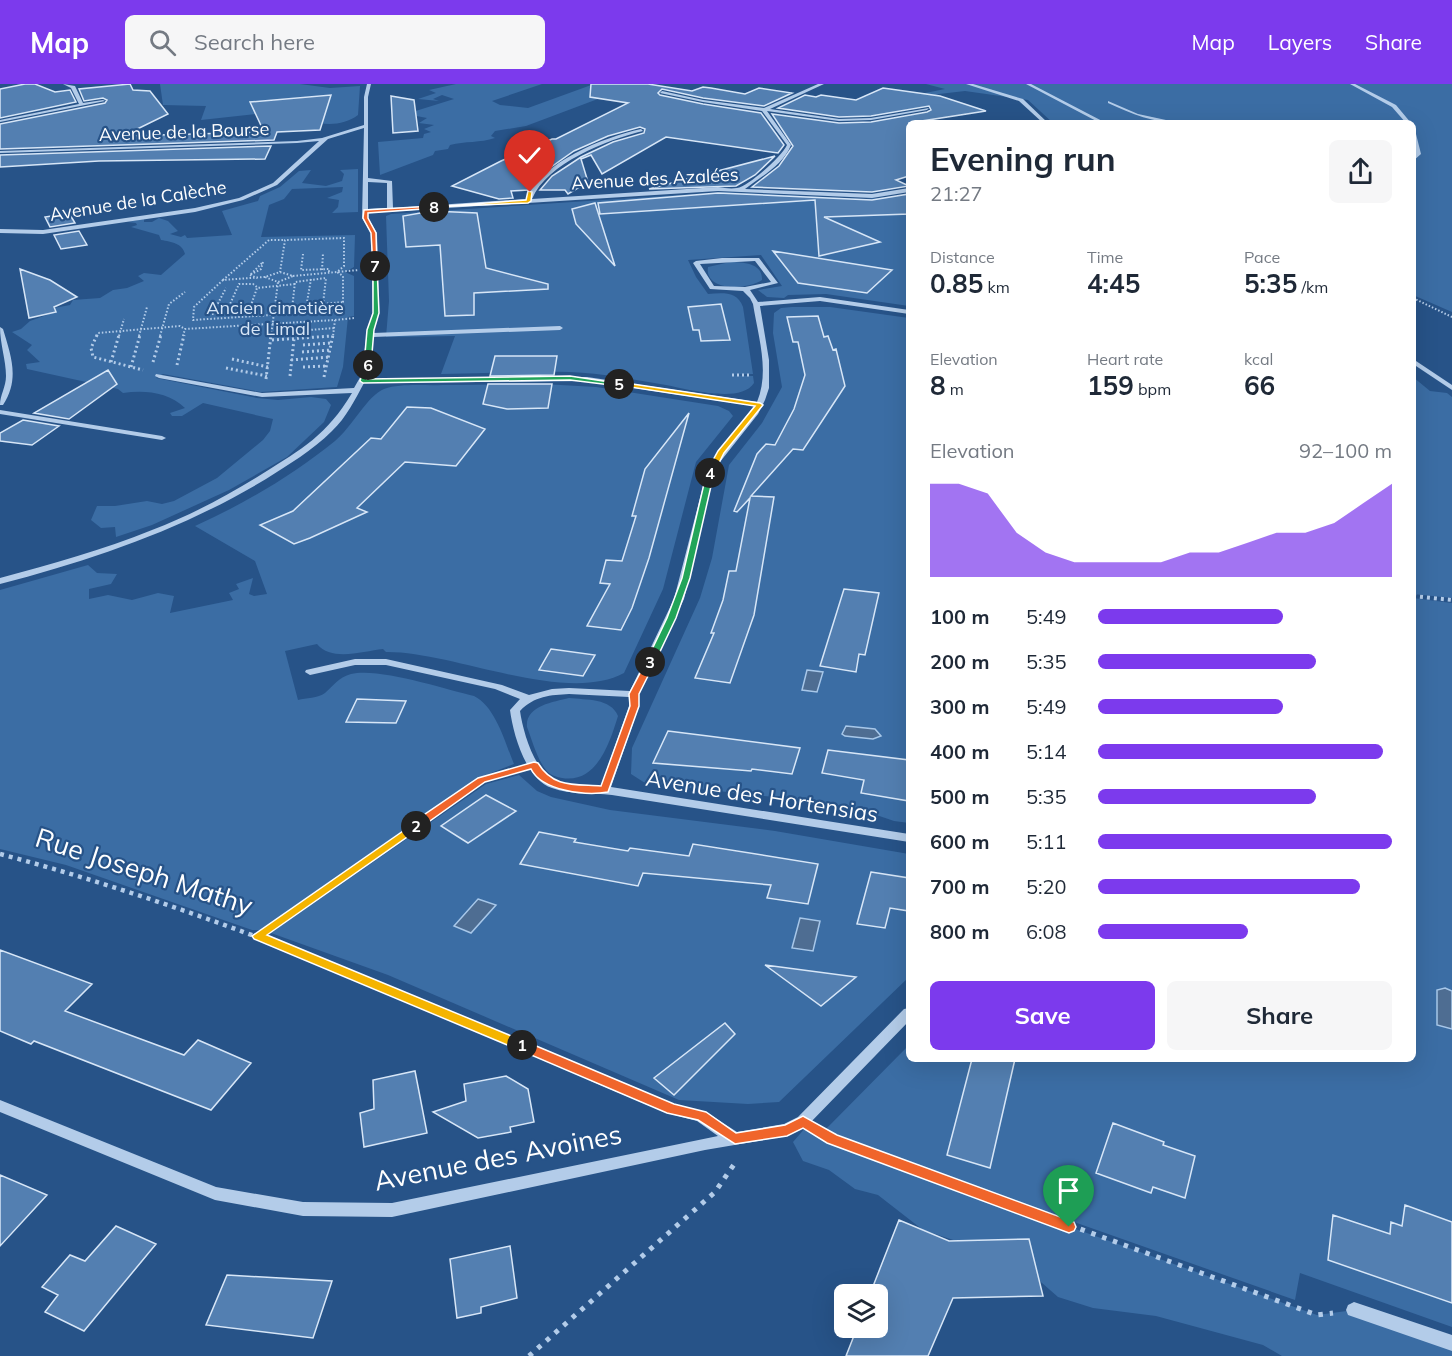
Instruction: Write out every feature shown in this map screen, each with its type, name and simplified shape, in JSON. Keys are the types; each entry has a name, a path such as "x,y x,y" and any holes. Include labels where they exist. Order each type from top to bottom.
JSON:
{"street":[{"path":"65,84 73,87 82,105"},
{"path":"0,581 101,552 156,532 227,499 305,451 331,428 363,381 376,313 374,233 365,218 366,97 369,84"},
{"path":"764,110 822,84"},
{"path":"969,84 1021,100 1043,120"},
{"path":"1028,84 1098,120"},
{"path":"1352,84 1394,106 1406,120"},
{"path":"662,92 673,96 764,110 853,121 927,109"},
{"name":"Avenue de la Bourse","path":"0,121 103,101"},
{"path":"1110,102 1137,115 1163,120"},
{"path":"741,189 783,156 789,148 764,110"},
{"name":"Avenue de la Bourse","path":"0,152 297,142 324,139 339,132 367,126"},
{"path":"528,201 530,192 549,171 621,134 641,130"},
{"path":"324,139 367,135"},
{"name":"Avenue de la Calèche","path":"0,231 43,232 195,210 233,201 275,184 324,139"},
{"path":"1416,142 1419,154 1416,156"},
{"path":"364,180 389,181 390,210"},
{"name":"Avenue des Azalées","path":"366,211 741,189 872,196 906,190"},
{"path":"745,289 775,283 757,259 722,260 696,264 712,288 745,289 756,304 820,299 906,312"},
{"name":"Avenue des Hortensias","path":"756,304 768,384 760,405 720,452 712,467 679,599 634,694 634,706 604,790 679,804 906,838"},
{"path":"370,335 560,328"},
{"path":"0,329 10,378 5,397 0,403"},
{"path":"1416,363 1452,388"},
{"path":"159,376 262,395 358,390"},
{"path":"363,381 570,378 760,405"},
{"path":"0,412 45,417 162,438"},
{"path":"310,672 355,662 386,662 498,687 526,698"},
{"path":"604,790 570,788 549,782 539,774 518,729 515,713 517,706 526,698 549,692 634,694"},
{"path":"803,1121 906,1016"},
{"path":"596,1077 672,1109 701,1116 735,1139"},
{"name":"Avenue des Avoines","path":"0,1106 216,1193 303,1209 392,1210 787,1130 803,1121"},
{"path":"1354,1310 1452,1343"}],"path":[{"path":"344,238 344,266 337,272 343,276 343,302 334,311 193,320 194,307 269,240 344,238"},
{"path":"280,272 285,240"},
{"path":"322,270 323,253"},
{"path":"303,254 301,270 329,269 329,273"},
{"path":"263,262 261,269 250,275 257,268 263,262"},
{"path":"223,280 265,278 278,282 293,276 375,269"},
{"path":"265,278 280,272 293,276"},
{"path":"250,275 258,278"},
{"path":"292,309 295,282 311,279 326,278 323,305 343,302"},
{"path":"306,308 311,279"},
{"path":"266,385 278,282"},
{"path":"226,313 238,284 253,284 257,288 295,285"},
{"path":"226,288 212,314 249,311 257,288"},
{"path":"185,292 169,304 162,328 151,372 93,357 91,348 99,333 120,332 162,328 180,326 185,329 335,320 330,357 322,381"},
{"path":"1416,299 1452,316"},
{"path":"131,367 147,307"},
{"path":"111,362 124,319"},
{"path":"273,333 334,328"},
{"path":"176,370 185,329"},
{"path":"272,340 332,336"},
{"path":"290,376 294,339"},
{"path":"303,345 332,343"},
{"path":"302,352 331,350"},
{"path":"291,360 330,357"},
{"path":"232,359 268,367"},
{"path":"303,368 327,366"},
{"path":"226,368 267,376"},
{"path":"1416,596 1452,600"},
{"path":"258,936 481,780 534,765"},
{"name":"Rue Joseph Mathy","path":"0,854 61,869 258,936 596,1077"},
{"path":"803,1121 832,1139 1317,1316 1354,1310"},
{"path":"529,1356 714,1192 735,1163 735,1139"}],"green space":[{"path":"160,84 300,84 330,88 360,86 358,115 334,124 308,120 293,110 201,120 206,106 163,105"},
{"path":"456,84 542,84 492,101 500,105 528,108 594,84 627,88 526,126 495,131 491,136 495,138 450,145 448,149 435,151 433,155 380,175 378,142 423,138 424,134 431,132 424,129 434,125 419,123 427,118 406,114 454,99 442,95 433,99 439,101 418,99 436,93 429,90"},
{"path":"926,84 1452,84 1452,312 1416,296 1416,120 1050,120 1028,100 965,91 939,94 913,102 924,108 890,100 945,89"},
{"name":"Ancien cimetière de Limal","path":"358,169 358,212 332,213 338,207 339,200 327,198 342,192 343,187 292,189 284,199 269,205 261,237 355,235 354,267 345,272 354,276 354,316 348,317 343,367 337,387 261,392 163,374 156,378 257,398 326,399 331,405 324,422 287,457 229,490 152,525 116,537 115,527 101,528 91,520 97,506 147,501 162,504 174,501 217,478 263,440 270,431 273,419 203,403 182,416 172,416 170,413 185,408 164,395 148,392 123,393 118,389 27,369 26,364 40,362 27,350 32,345 12,332 21,329 30,321 55,312 54,308 70,305 73,300 100,298 113,290 127,288 144,281 138,276 144,273 161,275 185,254 179,245 161,240 159,235 131,227 137,225 136,223 128,222 144,219 144,222 152,222 159,218 168,221 178,231 170,234 181,237 185,235 187,238 232,235 222,211 258,201 260,196 280,187 299,171 311,170 302,183 326,186 342,181 344,174 340,170"},
{"path":"724,192 866,199 906,195 906,306 826,294 788,295 784,298 767,297 758,290 782,286 761,255 688,260 708,294 724,293 733,296 743,307 753,374 730,375 753,376 754,383 747,389 738,393 726,394 700,392 582,373 441,374 455,336 386,337 389,301 386,216"},
{"path":"730,262 746,263 756,267 762,280 738,287 728,287 713,281 708,267"},
{"path":"830,307 906,318 906,823 894,821 856,808 645,783 631,774 632,748 700,598 712,558 729,465 762,423 782,387 773,333 774,313 781,308"},
{"path":"1416,379 1430,391 1447,393 1452,397 1452,598 1416,594"},
{"path":"543,384 596,387 718,406 729,411 733,416 696,462 663,589 624,673 600,681 571,683 540,680 443,659 386,652 383,649 339,654 331,653 317,644 285,651 298,700 322,695 343,677 363,673 394,676 474,696 482,701 494,717 514,764 476,779 262,930 252,930 66,865 0,849 0,590 88,565 97,573 117,574 111,584 89,589 89,599 108,595 132,600 158,593 174,596 170,613 233,600 229,593 239,589 236,584 253,578 249,594 254,596 267,594 255,561 195,526 268,488 319,454 341,435 378,392 384,389 406,385"},
{"path":"1416,598 1452,603 1452,1327 1300,1273 1295,1300 978,1188 825,1130 906,1048 906,1062 1416,1062"},
{"path":"569,698 604,703 615,710 618,716 606,749 593,768 574,778 562,778 551,774 543,766 527,727 530,714 535,710 555,701"},
{"path":"519,775 537,791 551,797 610,810 775,831 906,853 906,980 779,1102 748,1104 679,1100 388,975 271,933 486,784"},
{"path":"806,1127 986,1197 1317,1315 1354,1310 1452,1343 1452,1356 1282,1356 1263,1345 1156,1316 1093,1308 1058,1297 1017,1261 923,1230 878,1195 855,1189 829,1170 803,1161 793,1142"}],"shaded area":[{"path":"807,670 823,672 817,692 802,690"},
{"path":"846,726 875,729 881,736 873,739 845,736 842,734"},
{"path":"478,899 496,905 471,933 454,926"},
{"path":"800,918 820,921 813,951 792,948"},
{"path":"1445,988 1452,991 1452,1029 1437,1025 1437,990"}],"building":[{"path":"35,84 55,92 70,90 76,102 0,118 0,89"},
{"path":"130,84 133,90 150,91 168,114 123,136 264,132 250,102 331,95 320,130 277,132 274,140 0,149 0,124 105,103 107,100 103,98 84,101 79,89"},
{"path":"591,84 648,84 692,91 703,87 745,94 759,88 792,93 764,106 703,98 662,89 658,93 703,104 761,113 784,145 778,153 666,137 602,174 591,155 581,159 588,182 568,194 565,190 540,190 552,176 581,157 613,142 644,133 645,129 640,127 608,136 574,151 544,172 529,190 511,191 513,198 499,199 452,186 501,161 556,139 628,103 590,97"},
{"path":"883,88 940,96 986,111 928,120 906,120 906,177 896,180 906,186 872,192 752,187 779,166 793,146 772,114 839,123 871,122 931,110 929,106 871,116 839,117 778,108 805,95 856,100"},
{"path":"391,96 414,100 418,131 393,133"},
{"path":"271,146 265,159 99,161 0,167 0,155"},
{"path":"775,156 755,175 736,186 649,189"},
{"path":"718,193 872,200 906,194 906,214 824,217 880,242 819,256 815,200 600,214 598,203"},
{"path":"595,203 615,266 576,224 572,209"},
{"path":"432,211 477,213 486,268 548,284 548,289 474,293 474,315 445,316 440,245 406,247 403,216"},
{"path":"69,213 75,223 50,227 45,217"},
{"path":"79,231 87,245 61,249 54,235"},
{"path":"773,251 892,270 867,293 798,283"},
{"path":"20,269 50,280 77,297 54,307 56,312 29,318"},
{"path":"721,304 730,340 701,341 699,330 693,330 688,307"},
{"path":"818,316 824,337 828,336 833,350 836,349 845,386 803,450 793,449 751,496 774,497 754,615 730,683 695,678 714,633 711,633 723,600 729,571 736,571 750,498 737,512 734,511 757,454 766,444 775,445 794,409 805,375 798,342 793,342 787,317"},
{"path":"495,356 557,356 554,375 490,376"},
{"path":"108,370 117,384 69,419 34,413"},
{"path":"488,384 552,384 548,408 507,409 483,404"},
{"path":"407,407 431,408 485,429 456,466 405,462 357,508 367,512 310,538 294,544 260,525 293,511 371,438 381,439"},
{"path":"689,413 649,558 632,608 621,630 587,626 610,584 600,583 606,560 622,561 636,516 632,516 645,469"},
{"path":"23,420 59,426 32,445 0,441 0,433"},
{"path":"844,589 879,593 865,655 859,654 856,672 820,666"},
{"path":"551,649 595,655 583,676 539,670"},
{"path":"357,699 406,701 396,723 346,722"},
{"path":"668,731 800,748 792,774 752,769 751,771 653,763"},
{"path":"828,750 906,760 906,800 861,793 864,780 822,773"},
{"path":"486,795 516,811 468,843 441,826"},
{"path":"539,832 576,839 574,842 628,851 630,848 689,856 693,844 818,864 808,904 767,898 771,885 643,873 638,886 520,864"},
{"path":"871,872 906,878 906,911 890,908 885,928 857,924"},
{"path":"0,950 92,984 65,1011 184,1055 198,1040 251,1063 211,1110 34,1041 31,1044 0,1031"},
{"path":"765,965 856,977 821,1006"},
{"path":"725,1023 735,1034 674,1095 654,1078"},
{"path":"971,1062 1014,1062 990,1168 947,1155"},
{"path":"415,1071 427,1133 364,1147 360,1113 374,1109 373,1080"},
{"path":"506,1076 528,1089 534,1122 510,1127 511,1132 478,1138 433,1112 466,1101 464,1084"},
{"path":"1113,1123 1195,1156 1185,1198 1153,1187 1151,1193 1096,1173"},
{"path":"0,1175 47,1195 0,1246"},
{"path":"1405,1205 1452,1222 1452,1303 1328,1260 1333,1215 1390,1234 1391,1222 1402,1226"},
{"path":"899,1220 949,1241 1029,1239 1043,1296 953,1298 928,1356 846,1356 853,1338 888,1338 888,1284 874,1284"},
{"path":"116,1226 156,1244 84,1331 45,1312 58,1295 42,1287 70,1255 85,1261"},
{"path":"510,1246 517,1298 481,1307 481,1313 457,1318 450,1259"},
{"path":"227,1275 332,1281 313,1338 206,1325"}],"route":[{"path":"530,192 528,201 366,211 365,218 374,233 376,313 370,330 369,356 363,381 587,379 760,405 720,452 712,467 679,599 672,618 634,694 634,706 629,723 604,790 570,788 549,782 539,774 534,765 492,775 481,780 258,936 672,1109 701,1116 735,1139 787,1130 803,1121 832,1139 1069,1227"}]}
